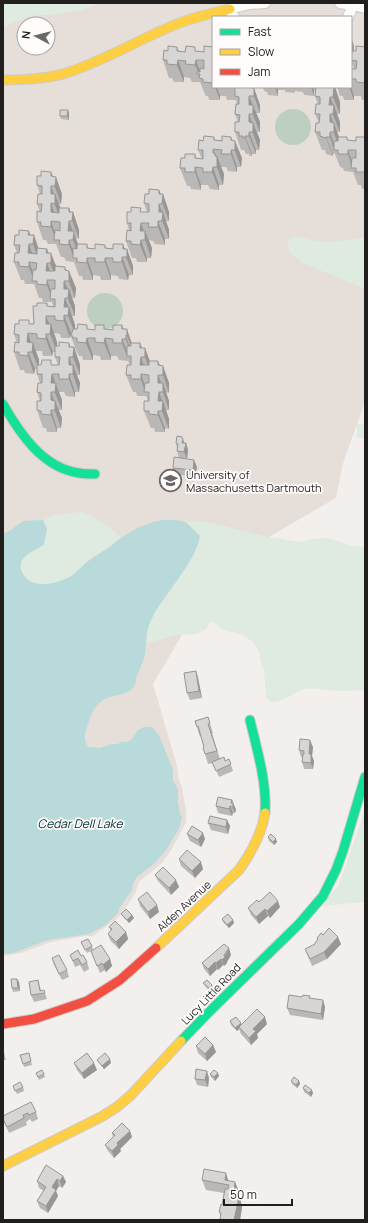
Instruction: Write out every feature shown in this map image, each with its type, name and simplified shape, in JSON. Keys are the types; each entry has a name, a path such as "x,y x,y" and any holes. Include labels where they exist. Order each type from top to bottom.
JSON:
{"street":[{"path":"3,80 28,80 63,74 102,59 178,24 200,16 232,13 249,4 265,3"},
{"path":"340,3 365,8"},
{"path":"348,16 353,5"},
{"path":"3,404 23,437 49,462 63,470 76,473 95,474"},
{"name":"Alden Avenue","path":"3,1024 34,1019 87,1001 120,980 168,938 239,870 248,858 256,842 266,810 260,768 250,720"},
{"name":"Lucy Little Road","path":"3,1166 101,1117 131,1095 211,1010 299,924 324,896 336,870 354,817 365,777"}],"shaded area":[{"name":"University of Massachusetts Dartmouth","path":"3,3 365,3 365,402 343,463 336,498 224,563 153,684 177,766 186,811 186,822 172,849 162,863 139,882 135,894 118,918 93,936 51,942 21,953 3,956"},
{"path":"3,3 102,3 79,11 53,15 16,16 16,22 3,27"},
{"path":"295,237 319,242 334,242 365,237 365,290 302,263 291,253 288,247 290,239"},
{"path":"357,424 365,424 365,438 357,438"},
{"path":"83,512 99,520 121,538 64,580 53,584 42,585 28,580 23,573 21,561 29,553 41,547 47,529 43,520 52,516"},
{"path":"186,522 207,522 268,537 300,542 323,538 335,540 348,545 365,547 365,690 340,691 306,689 282,700 270,702 266,697 264,670 256,646 244,636 224,630 215,623 211,622 208,624 207,628 197,633 146,643 149,624 156,609 165,599 182,573 200,536"},
{"path":"365,811 365,902 321,906 338,886"}],"green space":[{"path":"293,109 303,112 308,117 311,127 308,137 303,142 293,145 283,142 278,137 275,127 278,117 283,112"},
{"path":"109,293 118,298 122,304 122,318 118,324 109,329 101,329 92,324 88,318 87,307 92,298 98,294"}],"water":[{"name":"Cedar Dell Lake","path":"43,520 47,529 44,544 24,557 20,566 21,571 30,581 41,584 54,583 68,578 89,560 109,548 128,533 152,522 177,520 185,522 200,536 197,547 185,570 161,603 149,625 145,655 133,688 126,693 107,698 97,705 90,718 85,737 88,747 100,748 131,740 138,730 144,727 152,727 159,735 173,770 173,780 178,790 178,802 182,817 180,826 167,849 156,862 137,877 133,883 132,890 120,907 118,913 104,926 89,934 48,940 13,953 3,954 3,534 23,521"}],"building":[{"path":"168,46 177,47 177,51 185,52 186,46 195,47 195,51 204,52 204,46 212,47 212,83 203,82 203,79 199,78 200,74 197,74 197,72 200,72 200,68 204,69 204,60 196,60 195,65 185,64 186,61 178,60 177,65 167,64 167,60 163,60 164,50 168,51"},
{"path":"356,46 365,47 365,83 356,82 356,79 352,79 352,69 356,69 357,61 352,60 352,51 356,51"},
{"path":"235,88 254,88 254,96 249,96 249,105 253,105 253,114 249,114 249,122 253,123 253,132 249,132 249,136 245,136 245,138 243,138 243,136 239,136 239,132 235,132 235,122 239,122 240,115 235,114 236,104 239,104 239,97 235,96"},
{"path":"316,88 334,88 333,97 330,97 329,105 334,105 333,114 330,114 330,122 334,123 334,132 330,132 330,137 326,138 320,136 320,132 315,132 316,123 319,123 320,114 315,114 316,104 320,104 320,97 315,96"},
{"path":"60,110 68,110 67,116 60,116"},
{"path":"204,136 214,137 214,140 222,141 222,136 231,137 231,140 235,141 235,150 231,150 231,154 221,154 222,150 213,149 213,153 217,156 217,167 213,167 212,172 203,172 203,168 195,167 195,172 185,172 185,168 180,168 181,158 185,158 185,154 195,154 195,158 203,159 203,150 198,150 199,140 203,141"},
{"path":"338,137 347,137 347,140 356,141 356,137 365,137 365,172 356,172 356,168 351,168 352,158 356,158 356,150 348,150 348,154 338,154 338,150 334,150 334,141 338,141"},
{"path":"41,171 51,172 51,176 56,177 55,186 51,186 51,194 55,194 55,204 51,203 51,212 59,213 59,208 69,208 69,212 73,212 72,221 69,221 68,231 74,231 73,240 69,240 69,245 59,244 60,240 54,240 55,230 60,231 60,222 51,221 51,227 41,226 41,222 37,222 37,211 41,212 42,204 37,204 38,194 42,194 42,186 37,185 37,176 41,176"},
{"path":"149,189 159,190 159,194 163,194 162,204 159,204 159,212 163,212 162,221 158,221 158,227 148,227 149,223 141,223 140,231 145,231 145,240 141,240 140,245 131,244 131,241 126,241 127,230 131,231 131,223 127,223 127,212 131,212 131,207 141,208 140,212 149,212 149,204 144,203 145,194 149,194"},
{"path":"19,230 29,231 28,235 34,235 33,244 29,244 28,253 37,254 37,248 47,249 46,253 51,253 51,263 47,263 46,271 55,271 55,266 65,267 65,270 69,271 69,281 64,281 64,289 69,289 68,298 65,298 64,307 69,307 68,316 64,315 64,321 55,320 55,316 46,316 46,324 51,324 50,334 46,334 46,339 37,338 37,334 28,333 27,342 33,343 32,352 28,352 28,356 19,355 19,352 14,352 15,342 19,343 19,335 14,334 15,324 19,324 19,320 29,320 29,324 34,324 33,306 37,306 37,303 47,303 47,306 55,307 55,299 50,299 51,289 55,289 55,280 47,280 47,285 37,284 37,281 32,281 33,270 36,270 37,263 29,262 29,267 19,266 19,262 14,262 15,253 19,253 20,245 14,245 15,235 19,235"},
{"path":"77,244 87,244 87,248 95,249 95,244 105,245 105,248 113,249 113,244 123,244 123,249 127,249 127,257 122,257 122,262 113,262 113,258 105,258 105,262 95,262 95,258 87,258 87,263 77,262 77,258 73,258 73,248 77,249"},
{"path":"78,324 87,325 87,329 95,330 95,325 104,325 104,329 113,330 113,325 122,325 122,329 127,329 127,336 126,335 126,339 122,339 122,343 113,343 113,339 105,338 104,343 95,342 95,338 87,338 86,343 77,342 77,338 72,338 73,336 71,336 73,329 77,329"},
{"path":"59,342 69,343 69,347 74,347 73,357 69,357 69,365 73,365 73,374 69,374 69,379 59,379 59,374 52,374 51,383 56,383 55,392 51,392 51,400 55,401 55,410 51,410 51,415 41,414 41,411 37,410 37,401 41,401 41,393 37,392 38,383 42,383 42,374 37,374 37,365 41,365 42,360 51,360 51,365 59,365 60,357 55,357 55,346 59,346"},
{"path":"131,343 140,343 140,348 145,348 145,357 141,357 140,365 149,365 149,361 158,361 158,365 163,366 163,375 158,375 158,383 163,383 163,392 159,392 158,401 163,401 162,411 158,411 158,415 149,414 149,411 144,411 144,401 149,401 149,392 144,392 145,383 149,383 149,375 141,374 141,379 131,379 131,375 126,375 127,365 131,365 131,356 127,356 127,346 131,346"},
{"path":"177,436 182,437 182,443 186,443 184,452 177,451"},
{"path":"174,457 194,460 193,470 173,468"},
{"path":"196,671 199,691 187,693 184,673"},
{"path":"208,717 210,723 208,724 217,751 205,754 198,726 197,727 195,721"},
{"path":"300,739 310,740 309,754 311,754 311,763 302,762 304,751 299,750"},
{"path":"224,757 225,761 229,759 231,764 216,771 212,762"},
{"path":"218,797 232,800 231,803 233,803 233,807 230,806 229,809 216,806"},
{"path":"210,816 227,820 226,827 208,823"},
{"path":"192,826 203,833 198,840 187,834"},
{"path":"271,834 276,839 273,842 268,837"},
{"path":"187,850 201,862 192,871 179,859"},
{"path":"163,867 176,880 169,888 155,875"},
{"path":"147,892 157,905 148,912 138,899"},
{"path":"270,892 278,901 267,911 265,909 256,917 248,908 257,900 259,902"},
{"path":"126,909 132,915 127,920 121,914"},
{"path":"228,914 233,920 227,925 222,919"},
{"path":"115,921 126,932 116,942 108,934 112,929 109,927"},
{"path":"329,928 338,937 324,952 310,959 305,949 315,944 321,933 323,935"},
{"path":"88,939 92,946 85,950 81,942"},
{"path":"224,944 229,948 224,955 225,957 216,963 215,962 208,969 202,963"},
{"path":"101,945 110,959 103,965 102,963 97,966 91,951"},
{"path":"78,950 87,962 82,965 78,958 73,961 70,955"},
{"path":"59,955 67,970 59,974 52,958"},
{"path":"11,979 17,979 18,988 12,988"},
{"path":"38,980 40,991 44,990 45,993 31,995 29,982"},
{"path":"207,980 212,985 209,988 203,983"},
{"path":"289,995 302,997 303,995 310,996 309,998 323,1000 321,1014 287,1008"},
{"path":"257,1009 265,1017 253,1029 256,1031 249,1038 239,1027"},
{"path":"236,1017 241,1023 235,1028 230,1021"},
{"path":"205,1037 213,1045 205,1054 196,1046"},
{"path":"29,1053 31,1061 23,1064 20,1055"},
{"path":"87,1053 94,1063 82,1073 74,1063"},
{"path":"105,1053 110,1059 102,1066 97,1060"},
{"path":"196,1069 207,1071 205,1080 195,1079"},
{"path":"42,1070 44,1074 38,1077 36,1073"},
{"path":"214,1070 218,1073 214,1077 210,1074"},
{"path":"294,1077 299,1081 296,1085 291,1081"},
{"path":"20,1082 23,1087 15,1091 13,1086"},
{"path":"305,1085 312,1090 309,1093 303,1088"},
{"path":"31,1102 36,1112 29,1115 28,1113 23,1115 24,1118 7,1127 3,1116"},
{"path":"122,1123 130,1131 117,1143 118,1145 112,1151 105,1145 115,1135 112,1133"},
{"path":"46,1165 63,1176 60,1181 57,1179 52,1187 56,1190 46,1206 37,1201 46,1187 37,1181"},
{"path":"204,1169 226,1173 225,1180 235,1182 234,1191 237,1191 236,1197 239,1197 234,1220 220,1219 221,1213 219,1212 225,1189 228,1189 229,1185 202,1180"}],"traffic: fast":[{"path":"3,404 25,438 44,457 66,470 95,474"},
{"path":"250,720 263,778 265,813"},
{"path":"181,1041 299,924 323,896 336,870 343,851 365,777"}],"traffic: slow":[{"path":"3,80 33,79 63,74 107,57 177,24 196,17 230,9"},
{"path":"156,948 239,870 255,843 264,821 265,813"},
{"path":"3,1166 101,1117 117,1107 131,1095 181,1041"}],"traffic: jam":[{"path":"3,1024 34,1019 87,1001 120,980 156,948"}],"place":[{"name":"University of Massachusetts Dartmouth","path":"171,481"}]}
